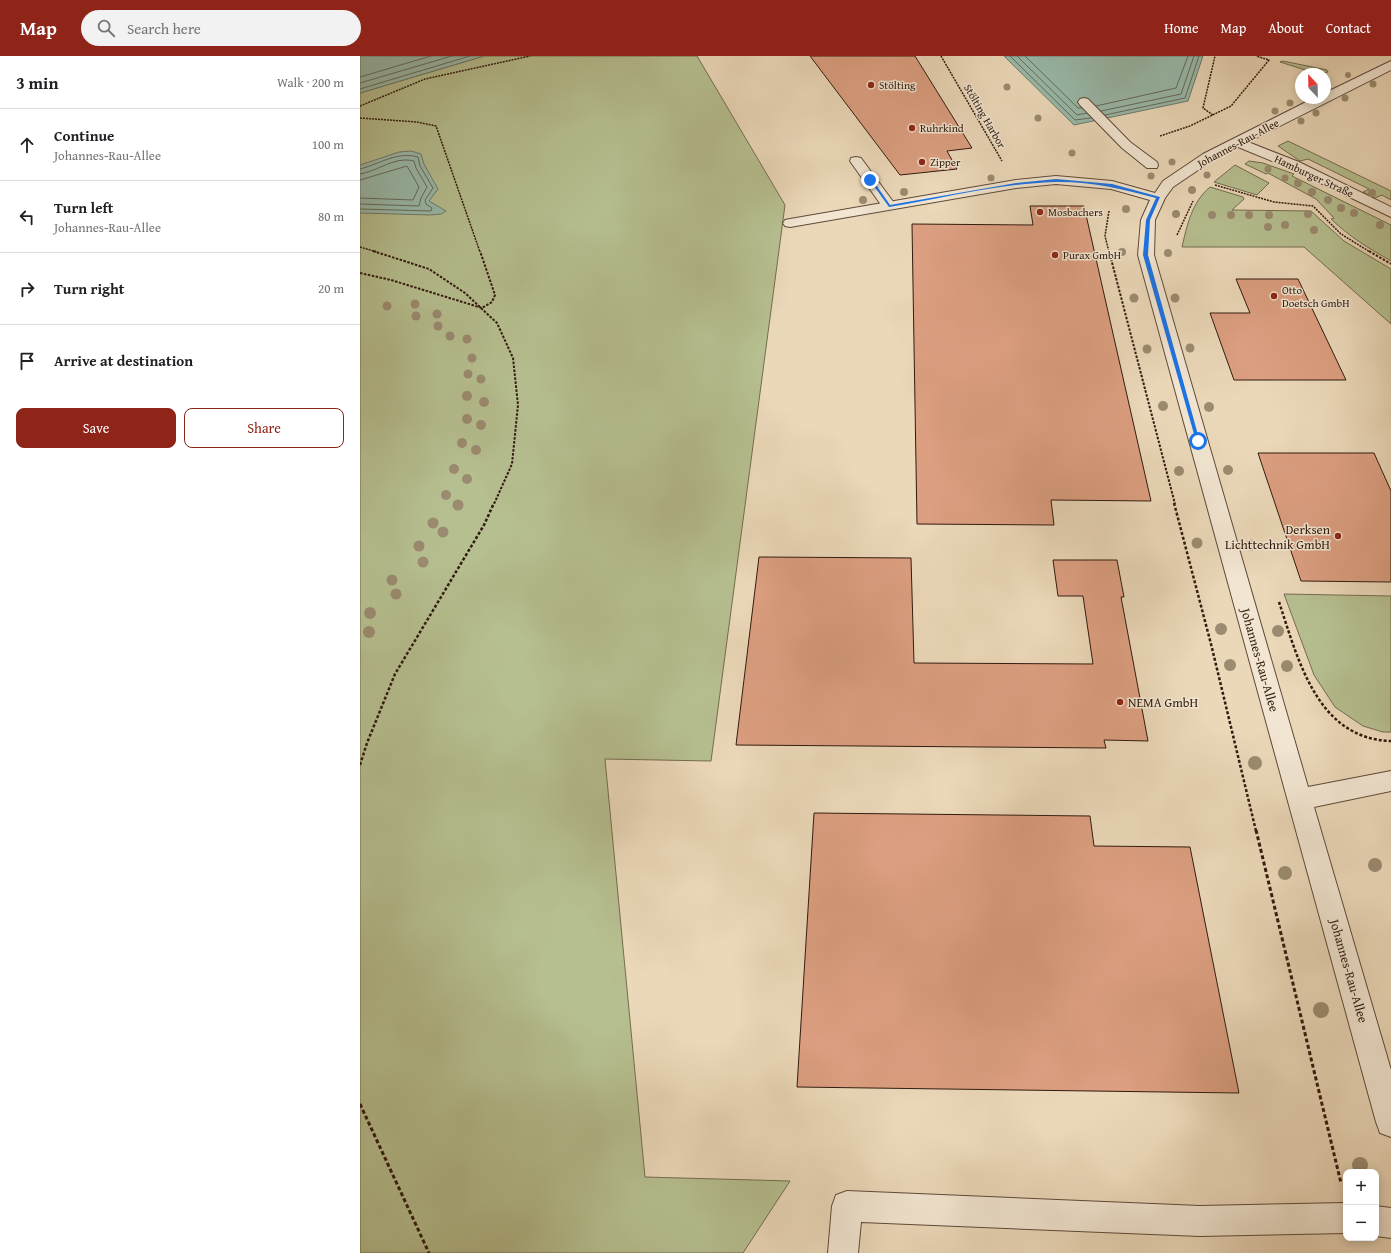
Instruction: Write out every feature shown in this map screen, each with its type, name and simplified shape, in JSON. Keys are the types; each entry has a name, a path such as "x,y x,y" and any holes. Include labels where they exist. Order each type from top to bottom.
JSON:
{"street":[{"name":"Johannes-Rau-Allee","path":"1331,95 1391,65"},
{"name":"Johannes-Rau-Allee","path":"1313,104 1208,157 1168,184 1158,198 1148,220 1146,255 1391,1122"},
{"name":"Hamburger Straße","path":"1237,142 1294,165 1391,213"},
{"path":"790,223 1016,184 1056,180 1112,185 1158,198"},
{"path":"1300,799 1391,781"}],"lane":[{"path":"1084,102 1126,145 1152,165"},
{"path":"856,161 889,206"},
{"path":"843,1253 847,1206 1200,1220 1343,1218"},
{"path":"1379,1221 1391,1223"}],"path":[{"path":"360,106 424,79 465,68 508,62 530,56"},
{"name":"Stölting Harbor","path":"941,56 1016,184"},
{"path":"1213,115 1203,108 1215,56"},
{"path":"1126,145 1142,142 1190,126 1231,106 1269,60 1256,56"},
{"path":"360,118 409,121 436,126 496,295 492,302 482,308 453,301 376,276 360,273"},
{"path":"1212,184 1274,202 1313,206 1341,234 1391,264"},
{"path":"1176,238 1194,199"},
{"path":"1110,209 1105,236 1211,644 1342,1190"},
{"path":"360,248 382,253 428,269 465,293 482,308 497,323 513,358 518,405 512,464 484,526 395,674 367,743 360,765"},
{"path":"1277,596 1309,685 1325,709 1348,730 1380,742 1391,741"},
{"path":"360,1104 429,1253"}],"green space":[{"path":"484,56 697,56 785,205 711,761 605,759 645,1177 790,1181 743,1253 360,1253 360,93"},
{"path":"1283,61 1317,68 1299,68 1280,62"},
{"path":"1288,141 1391,191 1391,200 1382,195 1375,198 1363,192 1369,189 1308,159 1300,161 1278,146"},
{"path":"1249,161 1263,163 1294,174 1292,176 1391,225 1391,261 1352,237 1331,219 1334,218 1316,199 1268,173 1266,174 1245,164"},
{"path":"1235,165 1269,183 1257,195 1214,182"},
{"path":"1210,187 1243,197 1244,199 1232,210 1311,211 1344,241 1391,269 1391,324 1304,247 1182,247 1191,214 1199,200"},
{"path":"1284,594 1391,596 1391,732 1383,732 1363,726 1335,707 1314,675"}],"water":[{"path":"360,56 484,56 360,93"},
{"path":"1004,56 1203,56 1188,101 1074,125"},
{"path":"411,151 421,154 424,164 438,189 429,201 446,211 441,214 430,215 360,213 360,165 399,152"}],"building":[{"path":"810,56 915,56 972,148 947,151 957,169 900,175"},
{"path":"1030,206 1084,206 1151,501 1051,500 1054,525 917,524 912,224 1033,225"},
{"path":"1236,279 1298,279 1346,380 1234,380 1210,313 1250,313"},
{"name":"Derksen Lichttechnik GmbH","path":"1258,453 1374,453 1391,491 1391,582 1301,581"},
{"path":"759,557 911,558 914,663 1093,664 1083,596 1058,596 1053,560 1117,560 1124,597 1121,597 1148,741 1104,740 1106,748 736,745"},
{"path":"814,813 1090,816 1094,846 1190,847 1239,1093 797,1087"}],"place":[{"name":"Stölting","path":"871,85"},
{"name":"Ruhrkind","path":"912,128"},
{"name":"Zipper","path":"922,162"},
{"name":"Mosbachers","path":"1040,212"},
{"name":"Purax GmbH","path":"1055,255"},
{"name":"Otto Doetsch GmbH","path":"1274,296"},
{"name":"Derksen Lichttechnik GmbH","path":"1338,536"},
{"name":"NEMA GmbH","path":"1120,702"}],"route":[{"path":"870,180 889,206 1016,184 1056,180 1112,185 1158,198 1148,220 1146,255 1198,441"}]}
